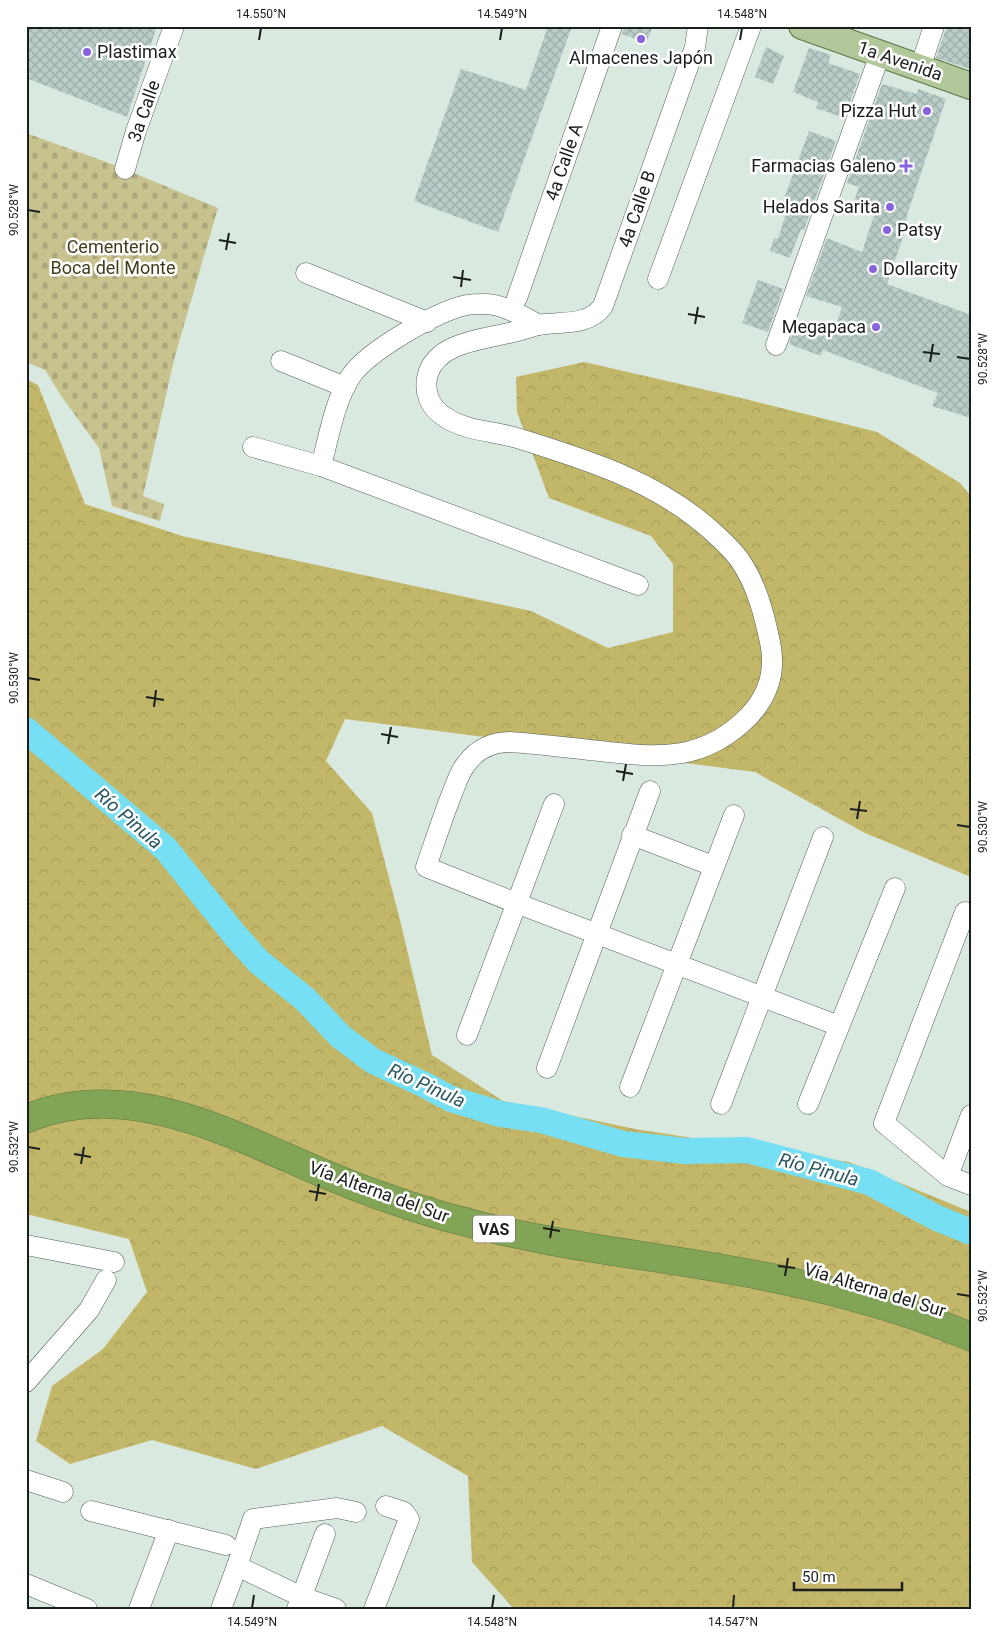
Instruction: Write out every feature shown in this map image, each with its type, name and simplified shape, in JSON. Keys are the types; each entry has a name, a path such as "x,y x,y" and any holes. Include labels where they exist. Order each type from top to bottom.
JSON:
{"highway":[{"name":"Vía Alterna del Sur","path":"26,1099 70,1089 107,1086 144,1090 190,1101 377,1176 463,1204 537,1220 767,1259 863,1284 940,1308 971,1322"},
{"name":"Vía Alterna del Sur","path":"26,1119 38,1114 107,1103 142,1108 185,1118 228,1133 372,1193 457,1220 534,1237 766,1276 829,1290 879,1303 971,1337"}],"main road":[{"name":"1a Avenida","path":"802,26 971,86"}],"street":[{"name":"3a Calle","path":"125,168 136,131 174,26"},
{"name":"4a Calle A","path":"517,298 612,26"},
{"name":"4a Calle B","path":"516,904 426,867 446,807 461,771 468,761 484,748 500,742 642,756 667,756 688,752 726,736 741,724 756,709 771,679 771,646 757,594 748,573 728,545 686,509 629,477 523,440 457,423 440,414 430,402 426,386 428,372 436,359 463,344 539,325 584,320 599,312 603,306 694,47 698,26"},
{"name":"4a Calle B","path":"694,47 710,26"},
{"path":"658,279 751,26"},
{"path":"920,68 934,26"},
{"path":"776,345 880,54"},
{"path":"306,273 427,322"},
{"path":"321,466 345,388 352,375 383,347 427,322 467,305 486,304 513,311 539,325"},
{"path":"281,361 345,388"},
{"path":"254,448 321,466 638,585"},
{"path":"546,1068 650,791"},
{"path":"467,1034 554,804"},
{"path":"630,1087 734,815"},
{"path":"632,835 713,866"},
{"path":"721,1104 823,837"},
{"path":"808,1104 895,888"},
{"path":"516,904 839,1026"},
{"path":"971,915 964,912 884,1123 948,1176 971,1185"},
{"path":"948,1176 971,1115"},
{"path":"26,1245 114,1262"},
{"path":"26,1382 89,1310 106,1280"},
{"path":"26,1480 63,1492"},
{"path":"374,1609 409,1519 404,1512 386,1506"},
{"path":"221,1609 253,1519 337,1508 356,1512"},
{"path":"91,1511 226,1544"},
{"path":"139,1609 169,1530"},
{"path":"300,1603 325,1534"},
{"path":"237,1566 300,1603 336,1609"},
{"path":"26,1584 64,1604 88,1609"}],"green space":[{"name":"Cementerio Boca del Monte","path":"26,133 117,166 218,208 175,356 143,496 164,504 160,521 112,506 99,448 45,370 26,362"},
{"path":"584,362 737,397 877,432 960,483 971,496 971,877 865,833 755,772 345,719 326,761 372,813 432,1055 503,1101 635,1129 849,1162 971,1212 971,1609 514,1609 472,1562 468,1476 382,1426 256,1469 152,1440 70,1464 36,1441 52,1386 103,1349 147,1292 129,1239 26,1214 26,379 38,385 85,504 182,536 531,611 608,648 673,632 673,564 651,536 549,498 517,412 516,377"}],"building":[{"name":"Plastimax","path":"26,26 157,26 127,117 26,78"},
{"path":"548,26 572,26 498,232 414,201 461,69 526,90"},
{"name":"Almacenes Japón","path":"624,26 653,26 646,43 622,34"},
{"path":"947,26 971,26 971,69 936,58"},
{"path":"766,47 784,56 773,84 755,77"},
{"path":"809,48 831,55 828,63 860,74 844,118 816,108 818,102 793,92"},
{"path":"882,84 917,94 918,89 946,99 907,215 905,231 887,284 971,315 971,418 932,406 938,393 823,350 821,356 789,344 796,324 832,338 842,307 806,296 827,238 862,252 876,209 854,201 859,187 847,183"},
{"path":"809,131 836,141 804,230 801,229 790,258 770,251 774,238 778,239 787,210 781,207"},
{"path":"758,280 783,289 768,332 742,323"}],"waterway":[{"name":"Río Pinula","path":"26,730 166,849 234,934 259,962 305,999 340,1036 373,1061 451,1099 500,1114 541,1120 623,1144 685,1151 747,1150 869,1182 937,1218 971,1232"}],"place":[{"name":"Almacenes Japón","path":"641,39"},
{"name":"Plastimax","path":"87,52"},
{"name":"Pizza Hut","path":"927,111"},
{"name":"Farmacias Galeno","path":"906,166"},
{"name":"Helados Sarita","path":"890,207"},
{"name":"Patsy","path":"887,230"},
{"name":"Dollarcity","path":"873,269"},
{"name":"Megapaca","path":"876,327"}]}
